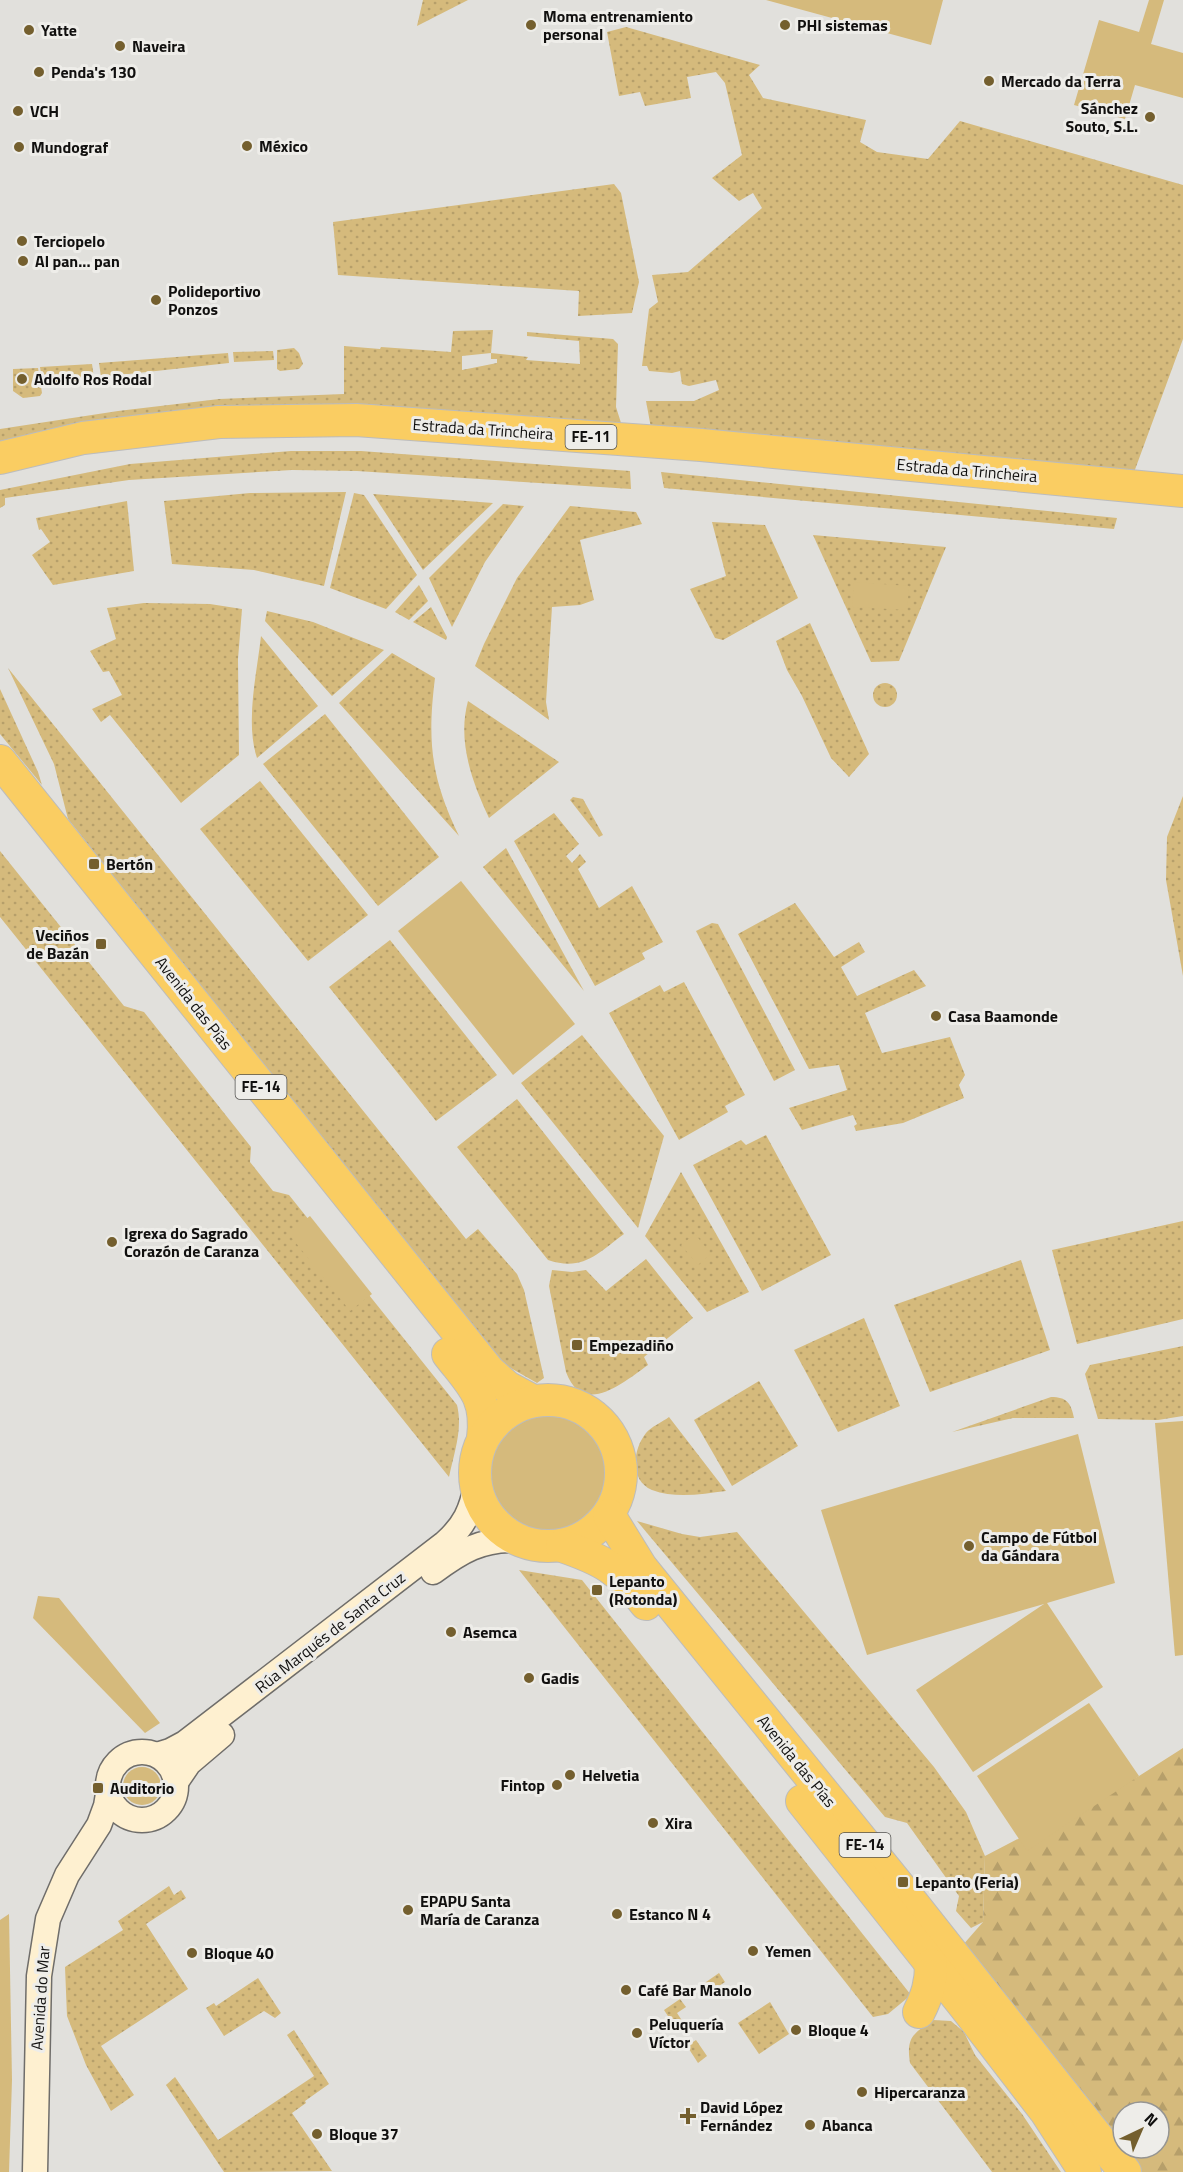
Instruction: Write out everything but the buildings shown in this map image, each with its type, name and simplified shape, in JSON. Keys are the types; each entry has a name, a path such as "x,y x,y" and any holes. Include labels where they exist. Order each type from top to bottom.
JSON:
{"highway":[{"name":"Estrada da Trincheira","path":"0,458 83,438 219,422 356,420 701,445 1183,491"},
{"name":"Estrada da Trincheira","path":"0,474 87,457 217,441 350,439 699,465 1183,510"},
{"name":"Avenida das Pías","path":"0,761 489,1371 507,1387 533,1401"},
{"name":"Avenida das Pías","path":"0,793 471,1384 480,1399 485,1417 483,1438"},
{"path":"548,1399 566,1402 582,1408 595,1417 614,1441 621,1467 619,1492 609,1515 588,1535 562,1546 547,1547 517,1540 503,1532 492,1521 478,1498 476,1456 483,1438 491,1426 504,1414 533,1401 548,1399"},
{"name":"Avenida das Pías","path":"609,1515 641,1567 1125,2172"},
{"name":"Avenida das Pías","path":"562,1546 596,1557 621,1575 643,1600 966,2008 1046,2112 1085,2172"}],"street":[{"name":"Rúa Marqués de Santa Cruz","path":"157,1755 185,1743 445,1543 457,1532 468,1516 476,1485"},
{"name":"Rúa Marqués de Santa Cruz","path":"176,1782 189,1763 201,1752 456,1555 483,1543 517,1540"},
{"path":"138,1752 157,1755 169,1766 176,1782 174,1797 165,1811 150,1818 133,1818 124,1814 116,1807 109,1788 111,1774 118,1762 138,1752"},
{"name":"Avenida do Mar","path":"35,2172 36,2075 42,1954 48,1919 59,1890 93,1836 106,1806 109,1788"},
{"name":"Avenida do Mar","path":"93,1836 116,1822 133,1818"}],"green space":[{"path":"423,0 468,0 417,26"},
{"path":"766,0 943,0 931,45"},
{"path":"1149,0 1164,0 1151,44 1183,53 1183,98 1135,85 1125,119 1074,105 1099,20 1139,32"},
{"path":"626,27 760,65 749,75 763,98 866,120 860,142 877,152 928,159 960,121 1183,185 1183,339 1133,475 651,428 646,401 694,401 719,390 716,380 689,386 682,384 680,371 672,373 649,371 647,366 642,366 649,309 658,302 652,275 688,272 762,208 753,193 739,201 712,178 742,155 725,83 716,72 687,77 691,98 645,106 640,92 619,96 607,32"},
{"path":"614,184 621,193 639,282 632,313 578,316 579,291 338,275 333,222"},
{"path":"493,330 491,353 528,357 526,360 580,364 579,341 527,336 527,332 613,339 618,344 616,407 622,426 345,407 0,444 0,429 118,411 219,399 344,394 344,346 451,352 453,331","holes":["491,353 491,359 497,359 497,363 462,370 462,356"]},
{"path":"294,348 299,353 303,364 299,369 280,371 277,369 277,350"},
{"path":"273,351 274,360 234,362 233,352"},
{"path":"228,353 229,363 101,377 99,363"},
{"path":"92,364 94,378 43,385 40,367"},
{"path":"38,368 42,393 40,396 23,398 13,391 13,369"},
{"path":"291,451 361,451 630,471 631,489 357,471 292,470 129,480 5,498 5,505 0,508 0,490 130,464"},
{"path":"661,472 1117,518 1114,529 664,488"},
{"path":"346,492 324,586 254,570 172,564 164,501 250,493"},
{"path":"354,493 364,495 417,575 386,609 330,588"},
{"path":"373,494 493,503 423,570"},
{"path":"127,501 134,571 53,585 32,555 50,542 41,529 39,530 36,518"},
{"path":"503,504 524,506 485,562 452,627 429,578"},
{"path":"570,506 636,512 642,524 580,540 594,600 580,605 552,607 546,702 549,720 475,666 517,578"},
{"path":"712,522 765,525 798,598 723,640 715,638 690,589 726,576"},
{"path":"813,535 946,547 899,661 871,662"},
{"path":"854,582 909,586 907,610 852,607"},
{"path":"419,585 428,601 409,620 395,612"},
{"path":"144,603 210,604 242,609 238,659 239,755 181,803 110,715 101,722 92,709 122,695 109,671 103,672 90,651 116,639 107,608"},
{"path":"431,607 447,637 446,640 413,622"},
{"path":"267,611 313,622 384,650 332,696 265,621"},
{"path":"810,623 869,754 849,777 831,758 787,670 776,641"},
{"path":"261,636 318,706 257,758 252,713"},
{"path":"392,653 435,678 431,722 434,759 442,796 459,836 339,703"},
{"path":"8,668 466,1239 478,1229 517,1274 524,1290 544,1378 537,1383 507,1366 481,1340 68,819 54,764"},
{"path":"885,683 894,686 897,695 894,704 885,707 876,704 873,695 876,686"},
{"path":"0,689 38,772 42,785 0,734"},
{"path":"468,701 559,762 489,818 472,776 465,746 465,716"},
{"path":"325,714 439,857 378,906 263,764"},
{"path":"260,781 368,915 308,961 200,829"},
{"path":"1183,796 1183,976 1166,880 1167,837"},
{"path":"573,797 583,799 603,835 599,837 570,800"},
{"path":"554,813 579,844 566,856 572,863 580,854 586,862 578,869 599,908 632,886 663,942 642,953 645,959 595,986 514,841"},
{"path":"506,848 584,991 483,867"},
{"path":"0,851 124,1006 144,1012 251,1147 250,1162 273,1191 289,1195 457,1405 458,1432 449,1477 0,917"},
{"path":"461,881 575,1024 513,1075 398,931"},
{"path":"795,903 834,957 859,942 865,952 841,967 857,996 914,970 926,986 865,1013 882,1053 950,1037 965,1075 959,1085 964,1098 903,1123 856,1131 854,1126 857,1124 853,1115 802,1130 789,1108 847,1090 839,1065 809,1069 738,934"},
{"path":"712,923 718,924 795,1070 774,1081 696,931"},
{"path":"390,940 497,1075 436,1121 329,987"},
{"path":"684,982 745,1095 725,1106 728,1112 679,1140 609,1013 660,985 664,992"},
{"path":"582,1035 664,1136 638,1228 521,1083"},
{"path":"517,1099 624,1234 589,1259 571,1264 548,1260 457,1147"},
{"path":"766,1135 831,1255 762,1291 693,1165 741,1140 746,1145"},
{"path":"681,1172 749,1292 707,1312 645,1236"},
{"path":"310,1216 372,1294 350,1311 288,1233"},
{"path":"1183,1221 1183,1319 1077,1344 1052,1250"},
{"path":"695,1234 711,1254 698,1265 681,1245"},
{"path":"646,1259 693,1318 644,1357 648,1365 627,1380 604,1392 583,1393 573,1386 566,1372 549,1286 552,1270 572,1272 586,1270 606,1291"},
{"path":"1021,1260 1050,1350 930,1392 894,1305"},
{"path":"864,1318 900,1406 838,1432 794,1350"},
{"path":"1183,1346 1183,1416 1158,1420 1098,1419 1085,1374 1090,1365"},
{"path":"759,1381 798,1446 732,1486 694,1420"},
{"path":"1051,1397 1065,1400 1074,1418 1013,1418 952,1432"},
{"path":"547,1413 570,1418 581,1423 590,1431 598,1440 603,1451 608,1474 603,1497 598,1508 590,1517 581,1525 570,1530 547,1535 524,1530 513,1525 504,1517 496,1508 491,1497 486,1474 491,1451 496,1440 504,1431 513,1423 524,1418"},
{"path":"669,1417 726,1491 689,1495 661,1493 652,1490 640,1479 636,1464 638,1447 648,1431"},
{"path":"1183,1421 1183,1655 1175,1656 1155,1423"},
{"name":"Campo de Fútbol da Gándara","path":"1078,1434 1115,1583 1047,1603 1103,1687 973,1772 916,1690 1044,1604 867,1655 821,1510"},
{"path":"637,1521 700,1537 737,1532 934,1767 966,1812 985,1856 983,1922 971,1928 956,1911 959,1896 907,1823 885,1817"},
{"path":"519,1570 582,1580 911,1995 888,2014 873,2017"},
{"path":"38,1596 59,1598 160,1723 145,1733 33,1618"},
{"path":"1089,1703 1139,1776 1027,1851 977,1776"},
{"path":"1183,1748 1183,2172 1140,2172 1131,2160 1171,2160 1171,2100 1111,2100 1111,2135 962,1946 983,1922 985,1856 1139,1776"},
{"path":"142,1767 156,1772 161,1786 156,1800 142,1805 128,1800 123,1786 128,1772"},
{"path":"169,1886 174,1895 181,1890 186,1898 146,1924 188,1989 101,2046 134,2095 111,2111 86,2065 67,2016 65,1967 123,1930 118,1921"},
{"path":"9,1914 12,2080 9,2172 0,2172 0,1920"},
{"path":"719,1973 725,1982 702,1997 696,1989"},
{"path":"258,1978 281,2013 275,2018 264,2011 224,2036 206,2008 214,2003 216,2006"},
{"path":"680,1999 686,2007 677,2013 685,2025 677,2030 664,2010"},
{"path":"770,2002 789,2034 759,2054 738,2023"},
{"path":"933,2020 951,2021 964,2032 975,2055 1022,2114 1061,2172 992,2172 910,2063 909,2047 912,2037"},
{"path":"294,2030 329,2084 292,2113 332,2171 224,2172 166,2085 175,2077 218,2140 314,2076 287,2035"},
{"path":"696,2040 707,2056 698,2063 687,2046"}],"place":[{"name":"Moma entrenamiento personal","path":"531,25"},
{"name":"PHI sistemas","path":"785,25"},
{"name":"Yatte","path":"29,30"},
{"name":"Naveira","path":"120,46"},
{"name":"Penda's 130","path":"39,72"},
{"name":"Mercado da Terra","path":"989,81"},
{"name":"VCH","path":"18,111"},
{"name":"Sánchez Souto, S.L.","path":"1150,117"},
{"name":"México","path":"247,146"},
{"name":"Mundograf","path":"19,147"},
{"name":"Terciopelo","path":"22,241"},
{"name":"Al pan... pan","path":"23,261"},
{"name":"Polideportivo Ponzos","path":"156,300"},
{"name":"Adolfo Ros Rodal","path":"22,379"},
{"name":"Bertón","path":"94,864"},
{"name":"Veciños de Bazán","path":"101,944"},
{"name":"Casa Baamonde","path":"936,1016"},
{"name":"Igrexa do Sagrado Corazón de Caranza","path":"112,1242"},
{"name":"Empezadiño","path":"577,1345"},
{"name":"Campo de Fútbol da Gándara","path":"969,1546"},
{"name":"Lepanto (Rotonda)","path":"597,1590"},
{"name":"Asemca","path":"451,1632"},
{"name":"Gadis","path":"529,1678"},
{"name":"Helvetia","path":"570,1775"},
{"name":"Fintop","path":"557,1785"},
{"name":"Auditorio","path":"98,1788"},
{"name":"Xira","path":"653,1823"},
{"name":"Lepanto (Feria)","path":"903,1882"},
{"name":"EPAPU Santa María de Caranza","path":"408,1910"},
{"name":"Estanco N 4","path":"617,1914"},
{"name":"Yemen","path":"753,1951"},
{"name":"Bloque 40","path":"192,1953"},
{"name":"Café Bar Manolo","path":"626,1990"},
{"name":"Bloque 4","path":"796,2030"},
{"name":"Peluquería Víctor","path":"637,2033"},
{"name":"Hipercaranza","path":"862,2092"},
{"name":"David López Fernández","path":"688,2116"},
{"name":"Abanca","path":"810,2125"},
{"name":"Bloque 37","path":"317,2134"}]}
